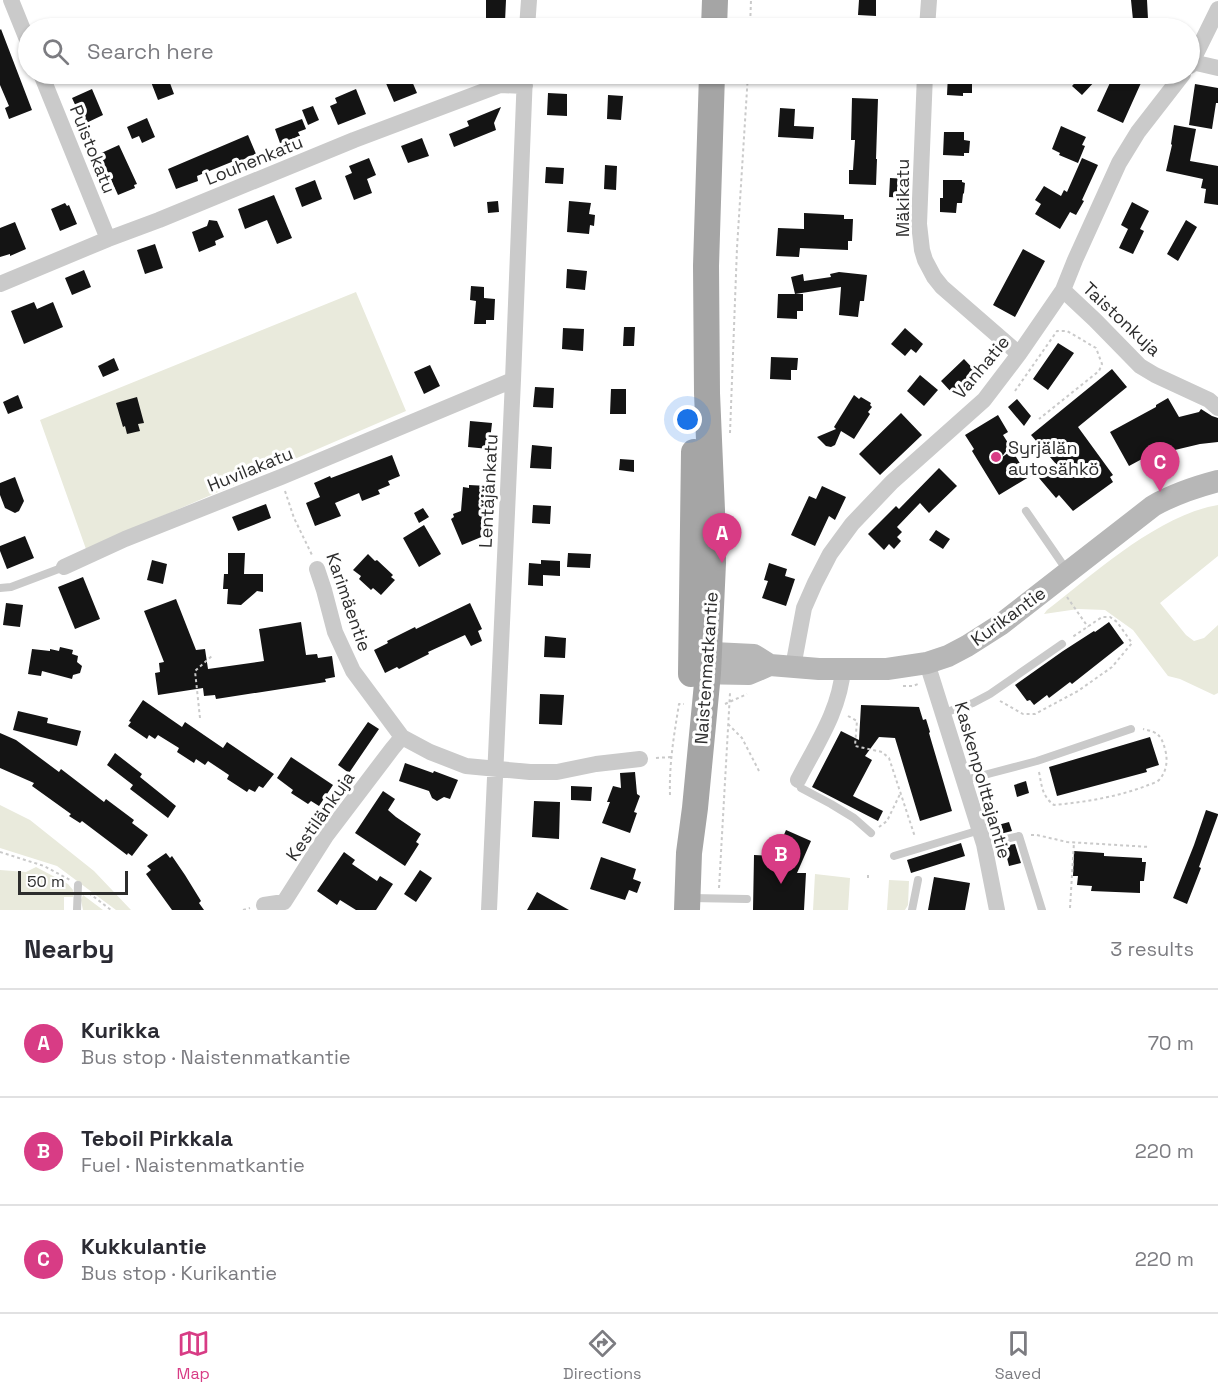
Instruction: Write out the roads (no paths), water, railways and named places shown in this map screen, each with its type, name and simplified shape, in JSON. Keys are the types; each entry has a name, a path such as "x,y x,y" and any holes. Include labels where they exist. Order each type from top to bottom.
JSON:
{"main road":[{"path":"714,18 715,0"},
{"name":"Naistenmatkantie","path":"688,904 689,853 683,793 688,705 707,665 713,532 707,393 706,266 712,84"},
{"name":"Kurikantie","path":"707,665 754,655 770,664 793,667 887,669 927,663 948,656 1067,583 1154,506 1195,487 1218,481"}],"street":[{"path":"11,0 18,18"},
{"path":"527,18 528,0"},
{"path":"928,18 929,0"},
{"name":"Vanhatie","path":"1200,44 1218,9"},
{"path":"1200,67 1218,68"},
{"name":"Puistokatu","path":"45,84 108,238"},
{"name":"Louhenkatu","path":"0,284 108,238 159,220 354,140 505,84"},
{"name":"Lentäjänkatu","path":"489,910 525,84"},
{"name":"Mäkikatu","path":"925,84 919,224 925,260 933,277 942,287 1019,354"},
{"name":"Vanhatie","path":"793,667 804,608 830,554 852,524 892,482 984,400 1019,354 1063,290 1119,164 1138,132 1175,84"},
{"name":"Taistonkuja","path":"1063,290 1140,366 1209,400 1218,408"},
{"name":"Huvilakatu","path":"64,567 125,539 513,380"},
{"name":"Karimäentie","path":"316,569 335,632 353,671 402,737 430,752 466,766 496,769 557,772 596,764 640,759"},
{"name":"Kaskenpolttajantie","path":"927,663 982,837 997,910"},
{"path":"798,780 834,709 842,685 843,669"},
{"name":"Kestilänkuja","path":"264,905 284,902 326,836 402,737"}],"lane":[{"path":"1026,512 1067,583"},
{"name":"Huvilakatu","path":"0,588 11,587 64,567"},
{"path":"944,712 973,704 1062,644"},
{"path":"965,780 1036,761 1131,729"},
{"path":"798,780 801,788 854,818 871,833"},
{"path":"894,856 918,848 982,837 1019,836 1042,910"},
{"path":"912,910 918,880"},
{"path":"77,910 78,885"},
{"path":"688,904 719,899 747,899"}],"place":[{"name":"Syrjälän autosähkö","path":"996,457"},
{"name":"Kukkulantie","path":"1160,492"},
{"name":"Kurikka","path":"722,563"},
{"name":"Teboil Pirkkala","path":"781,884"}]}
